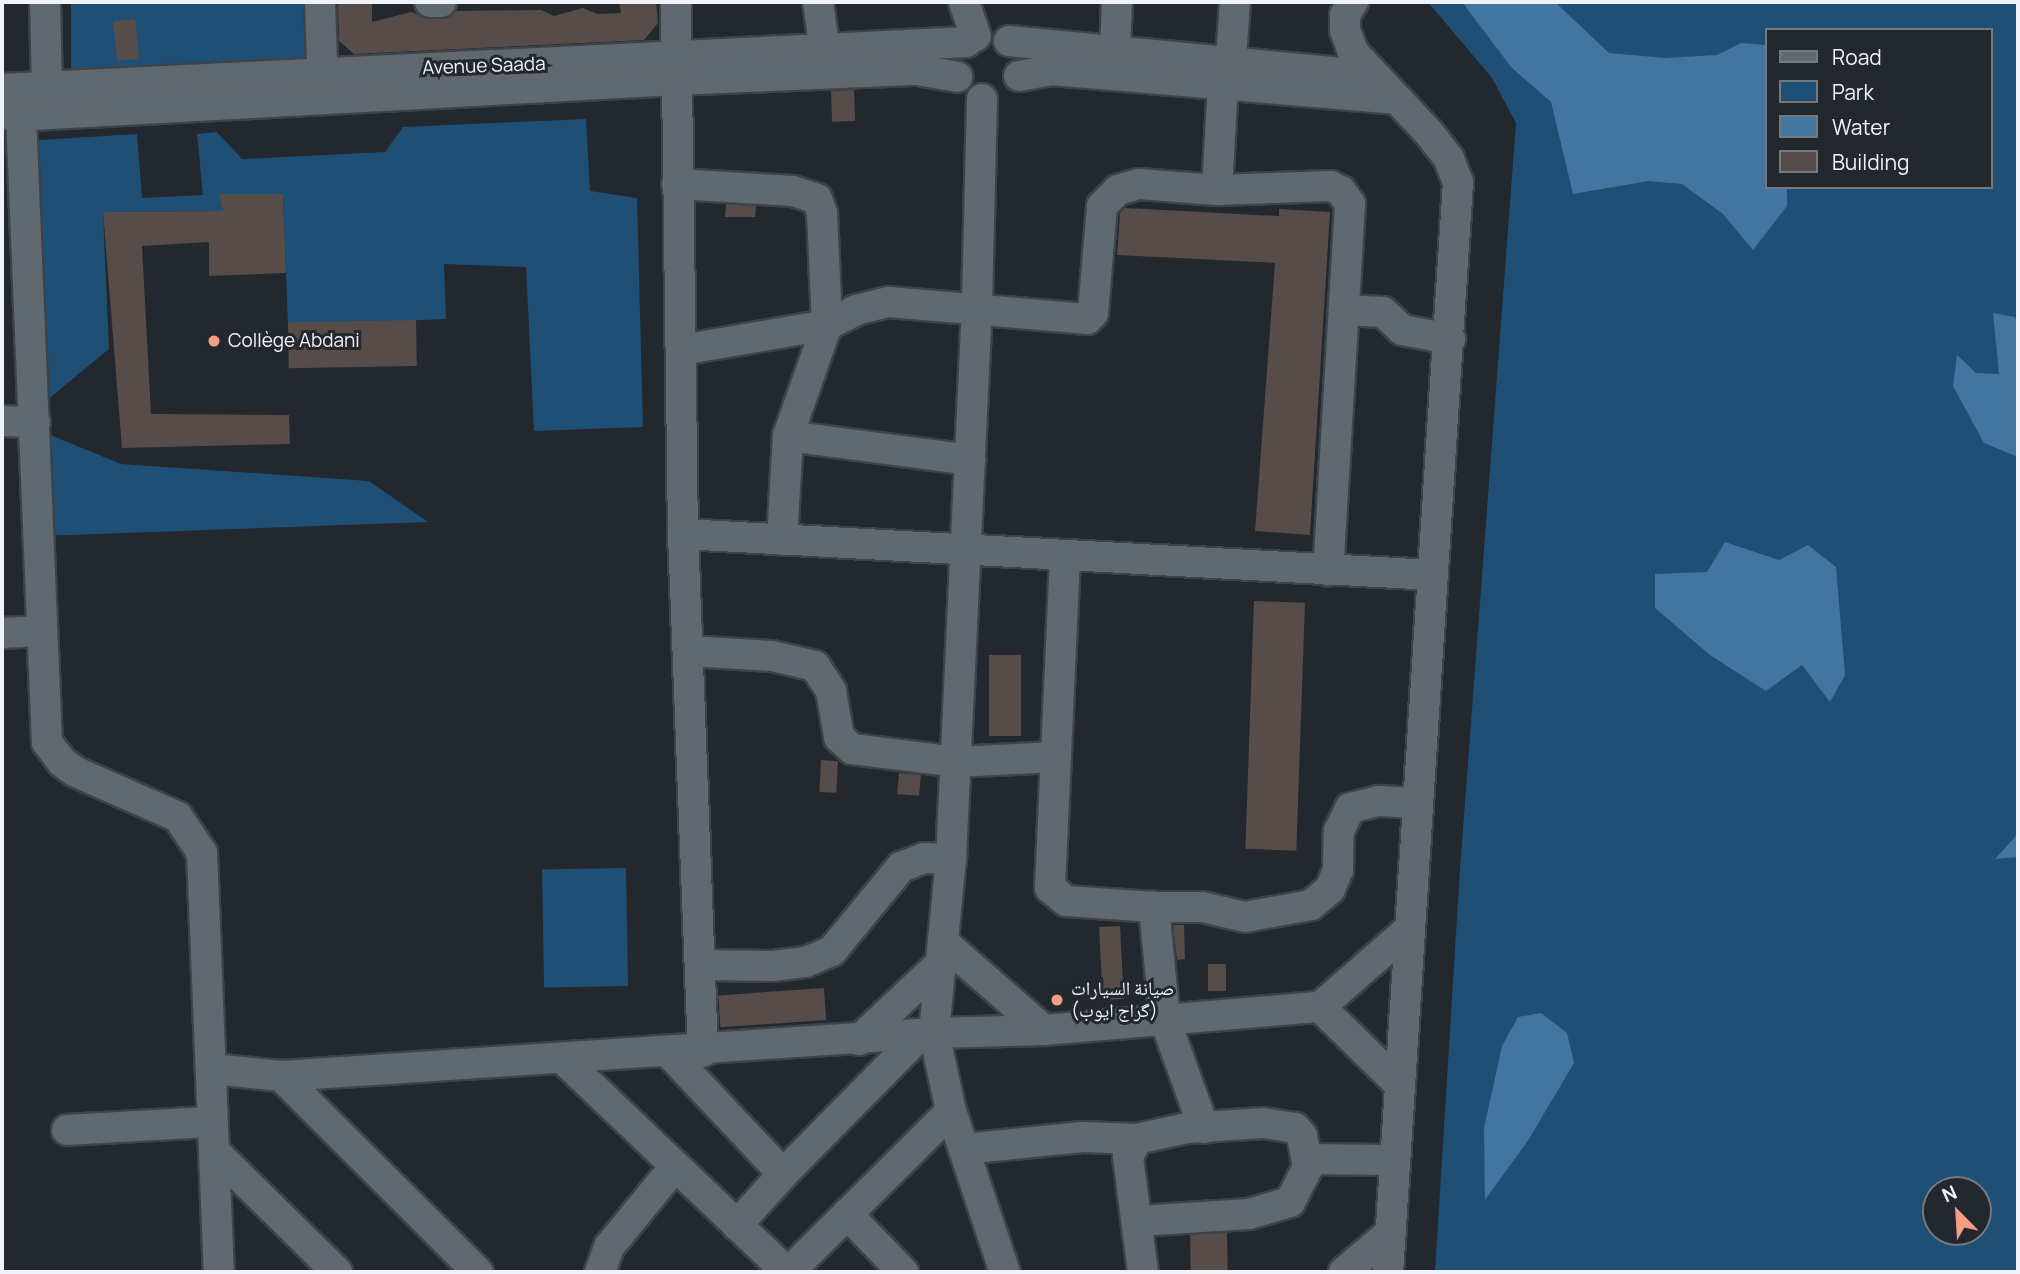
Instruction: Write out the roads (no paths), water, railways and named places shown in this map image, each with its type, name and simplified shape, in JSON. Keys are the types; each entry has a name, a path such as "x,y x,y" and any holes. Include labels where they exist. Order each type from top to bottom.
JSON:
{"street":[{"path":"45,2 47,88 11,116 35,422 47,741 52,751 76,772 178,817 202,853 213,1069 212,1122 219,1272"},
{"path":"320,2 323,86"},
{"path":"430,2 441,2"},
{"path":"676,2 682,534 689,650 703,1052"},
{"path":"818,2 825,51"},
{"path":"964,2 971,39"},
{"path":"1111,62 1117,2"},
{"path":"1217,190 1235,2"},
{"path":"1353,2 1345,15 1345,30 1353,52 1450,159 1458,182 1388,1272"},
{"path":"1009,41 1020,58 1019,76 1004,95 982,99 962,87 957,78 956,58 971,39 988,34 1009,41 1111,62 1227,72 1376,76"},
{"name":"Avenue Saada","path":"676,69 825,51 971,39"},
{"path":"1019,76 1111,62"},
{"name":"Avenue Saada","path":"2,89 323,86 676,69 918,71 957,78"},
{"path":"1227,72 1395,99"},
{"name":"Avenue Saada","path":"11,116 323,86"},
{"path":"982,99 977,306 963,552 951,859 942,952 927,1034 1005,1272"},
{"path":"677,184 793,191 817,199 822,213 827,325 788,436 782,540"},
{"path":"681,350 827,325 856,310 889,302 977,306 1087,319 1093,313 1102,206 1110,195 1139,184 1217,190 1331,186 1341,191 1350,204 1328,570"},
{"path":"1344,310 1383,312 1408,332 1450,339"},
{"path":"2,421 35,422"},
{"path":"788,436 970,460"},
{"path":"682,534 963,552 1433,575"},
{"path":"1065,557 1051,888 1066,901 1154,907 1202,907 1245,917 1311,905 1330,889 1338,870 1339,831 1350,808 1371,801 1417,803"},
{"path":"2,633 41,631"},
{"path":"689,650 772,656 815,666 831,691 839,737 852,749 956,762 1055,757"},
{"path":"700,965 773,966 807,961 832,951 901,867 924,859 951,859"},
{"path":"1154,907 1165,1020 1204,1128"},
{"path":"213,1069 281,1076 703,1052 927,1034 1044,1030 1321,1007 1408,930"},
{"path":"942,952 1044,1030"},
{"path":"859,1040 942,952"},
{"path":"1321,1007 1399,1084"},
{"path":"737,1225 783,1174 927,1034"},
{"path":"670,1054 783,1174"},
{"path":"562,1058 788,1272 951,1111"},
{"path":"281,1076 478,1272"},
{"path":"67,1130 212,1122"},
{"path":"964,1149 1082,1137 1137,1139 1166,1130 1283,1124 1302,1136 1307,1158 1299,1192 1275,1208 1138,1221"},
{"path":"1137,1139 1128,1157 1143,1272"},
{"path":"215,1152 337,1272"},
{"path":"1307,1158 1395,1160"},
{"path":"600,1272 609,1247 675,1166"},
{"path":"847,1214 903,1272"},
{"path":"1344,1272 1391,1232"}],"water":[{"path":"1462,2 1555,2 1609,53 1665,58 1717,55 1741,43 1764,45 1764,189 1787,189 1787,206 1753,250 1723,214 1682,184 1648,181 1573,194 1551,102 1511,67"},
{"path":"1993,313 2015,317 2018,325 2018,457 1984,443 1953,386 1957,355 1976,373 1999,374"},
{"path":"1725,542 1779,560 1808,545 1836,567 1845,675 1830,702 1802,665 1766,691 1710,655 1655,608 1655,574 1707,572"},
{"path":"2018,829 2018,857 1995,859 2015,837"},
{"path":"1541,1013 1567,1033 1574,1063 1529,1139 1485,1200 1484,1128 1502,1046 1518,1017"}],"place":[{"name":"Collège Abdani","path":"214,341"},
{"name":"صيانة السيارات (گراج ايوب)","path":"1057,1000"}]}
